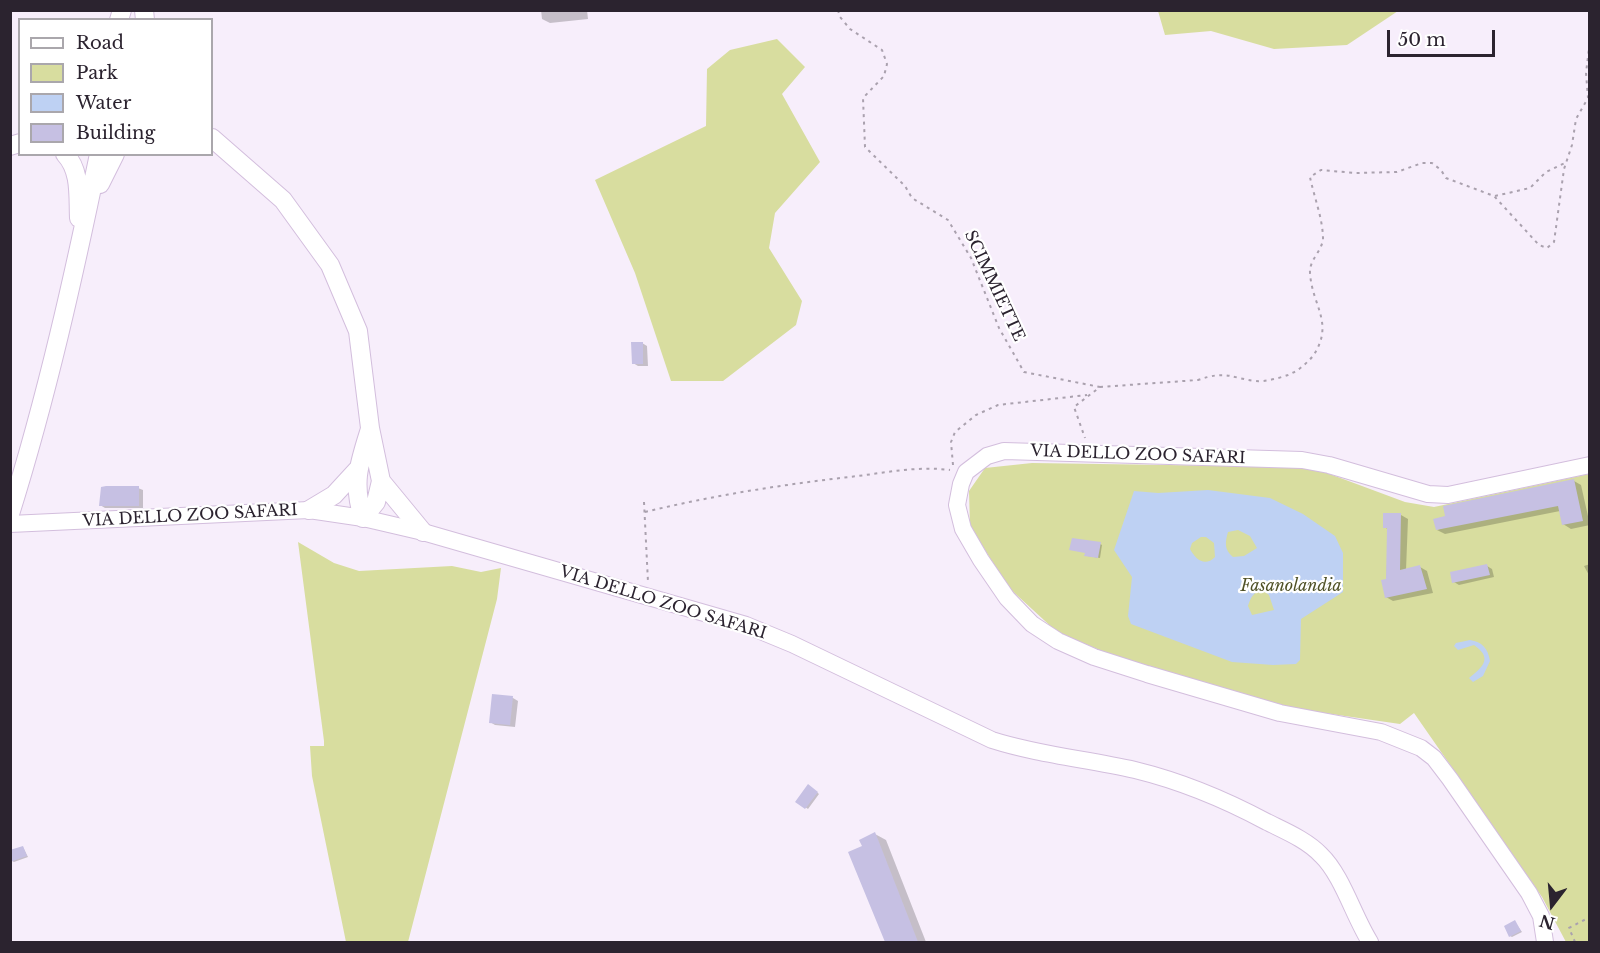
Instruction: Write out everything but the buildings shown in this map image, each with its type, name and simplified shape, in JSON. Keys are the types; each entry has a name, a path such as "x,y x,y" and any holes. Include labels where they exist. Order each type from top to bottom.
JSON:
{"main road":[{"path":"213,139 283,200 330,265 358,331 370,428 381,481 376,502 363,518"},
{"path":"67,156 72,161 77,175 80,249"},
{"path":"10,514 25,466 80,249 99,156"},
{"path":"88,207 114,156"},
{"path":"363,518 357,498 357,470 370,428"},
{"path":"309,510 334,495 357,470"},
{"path":"381,481 423,532"}],"street":[{"name":"VIA DELLO ZOO SAFARI","path":"1545,942 1541,916 1529,893 1450,779 1434,758 1421,748 1393,735 1280,713 1094,657 1058,641 1032,624 1006,598 963,529 957,505 966,472 987,456 1005,451 1302,460 1357,472 1418,492 1448,495 1590,465"},
{"name":"VIA DELLO ZOO SAFARI","path":"10,524 309,510 363,518 423,532 746,626 792,644 992,740 1016,747 1135,770 1169,780 1254,815 1304,842 1321,855 1332,868 1370,942"}],"path":[{"name":"SCIMMIETTE","path":"838,10 840,17 850,29 882,50 887,64 884,76 863,98 865,147 905,186 912,198 948,220 971,258 999,328 1024,372 1100,387"},
{"path":"1090,453 1074,408 1100,387 1198,380 1226,374 1259,382 1288,375 1300,369 1311,358 1320,345 1324,328 1312,288 1310,270 1313,258 1323,242 1310,177 1321,170 1356,173 1397,172 1422,163 1432,163 1441,170 1446,178 1494,196 1539,245 1547,248 1554,242 1576,119 1588,98 1587,73 1590,40"},
{"path":"1494,196 1530,188 1546,172 1567,162"},
{"path":"645,512 703,498 824,480 930,467 953,470 951,442 955,432 976,414 998,405 1088,395"},
{"path":"644,502 648,597"},
{"path":"1575,942 1569,928 1590,917"}],"green space":[{"path":"1158,10 1398,11 1347,45 1274,49 1211,31 1165,35"},
{"path":"777,39 805,67 782,94 820,162 775,213 769,248 802,301 796,325 723,381 671,381 635,273 595,180 706,126 707,69 730,50"},
{"name":"Fasanolandia","path":"1032,463 1303,467 1327,473 1405,502 1434,507 1589,474 1589,942 1566,942 1542,897 1414,713 1400,724 1276,706 1116,657 1057,632 1008,587 970,526 969,491 985,468"},
{"path":"298,542 334,563 359,571 452,566 481,572 501,568 497,599 408,942 346,942 312,776 310,746 324,746 324,741"}],"water":[{"path":"1208,490 1270,498 1303,514 1335,536 1343,553 1343,592 1301,619 1300,660 1296,664 1232,662 1131,624 1128,616 1132,577 1114,550 1134,491 1158,493","holes":["1238,530 1250,536 1257,548 1244,556 1233,557 1227,549 1226,539 1228,532","1201,537 1206,537 1214,543 1215,557 1208,562 1201,561 1190,549 1192,543","1263,590 1269,595 1274,610 1252,615 1248,606 1257,592"]},
{"path":"1470,640 1484,646 1490,661 1483,676 1473,682 1469,678 1482,666 1483,654 1474,645 1458,650 1454,646 1456,643"}]}
